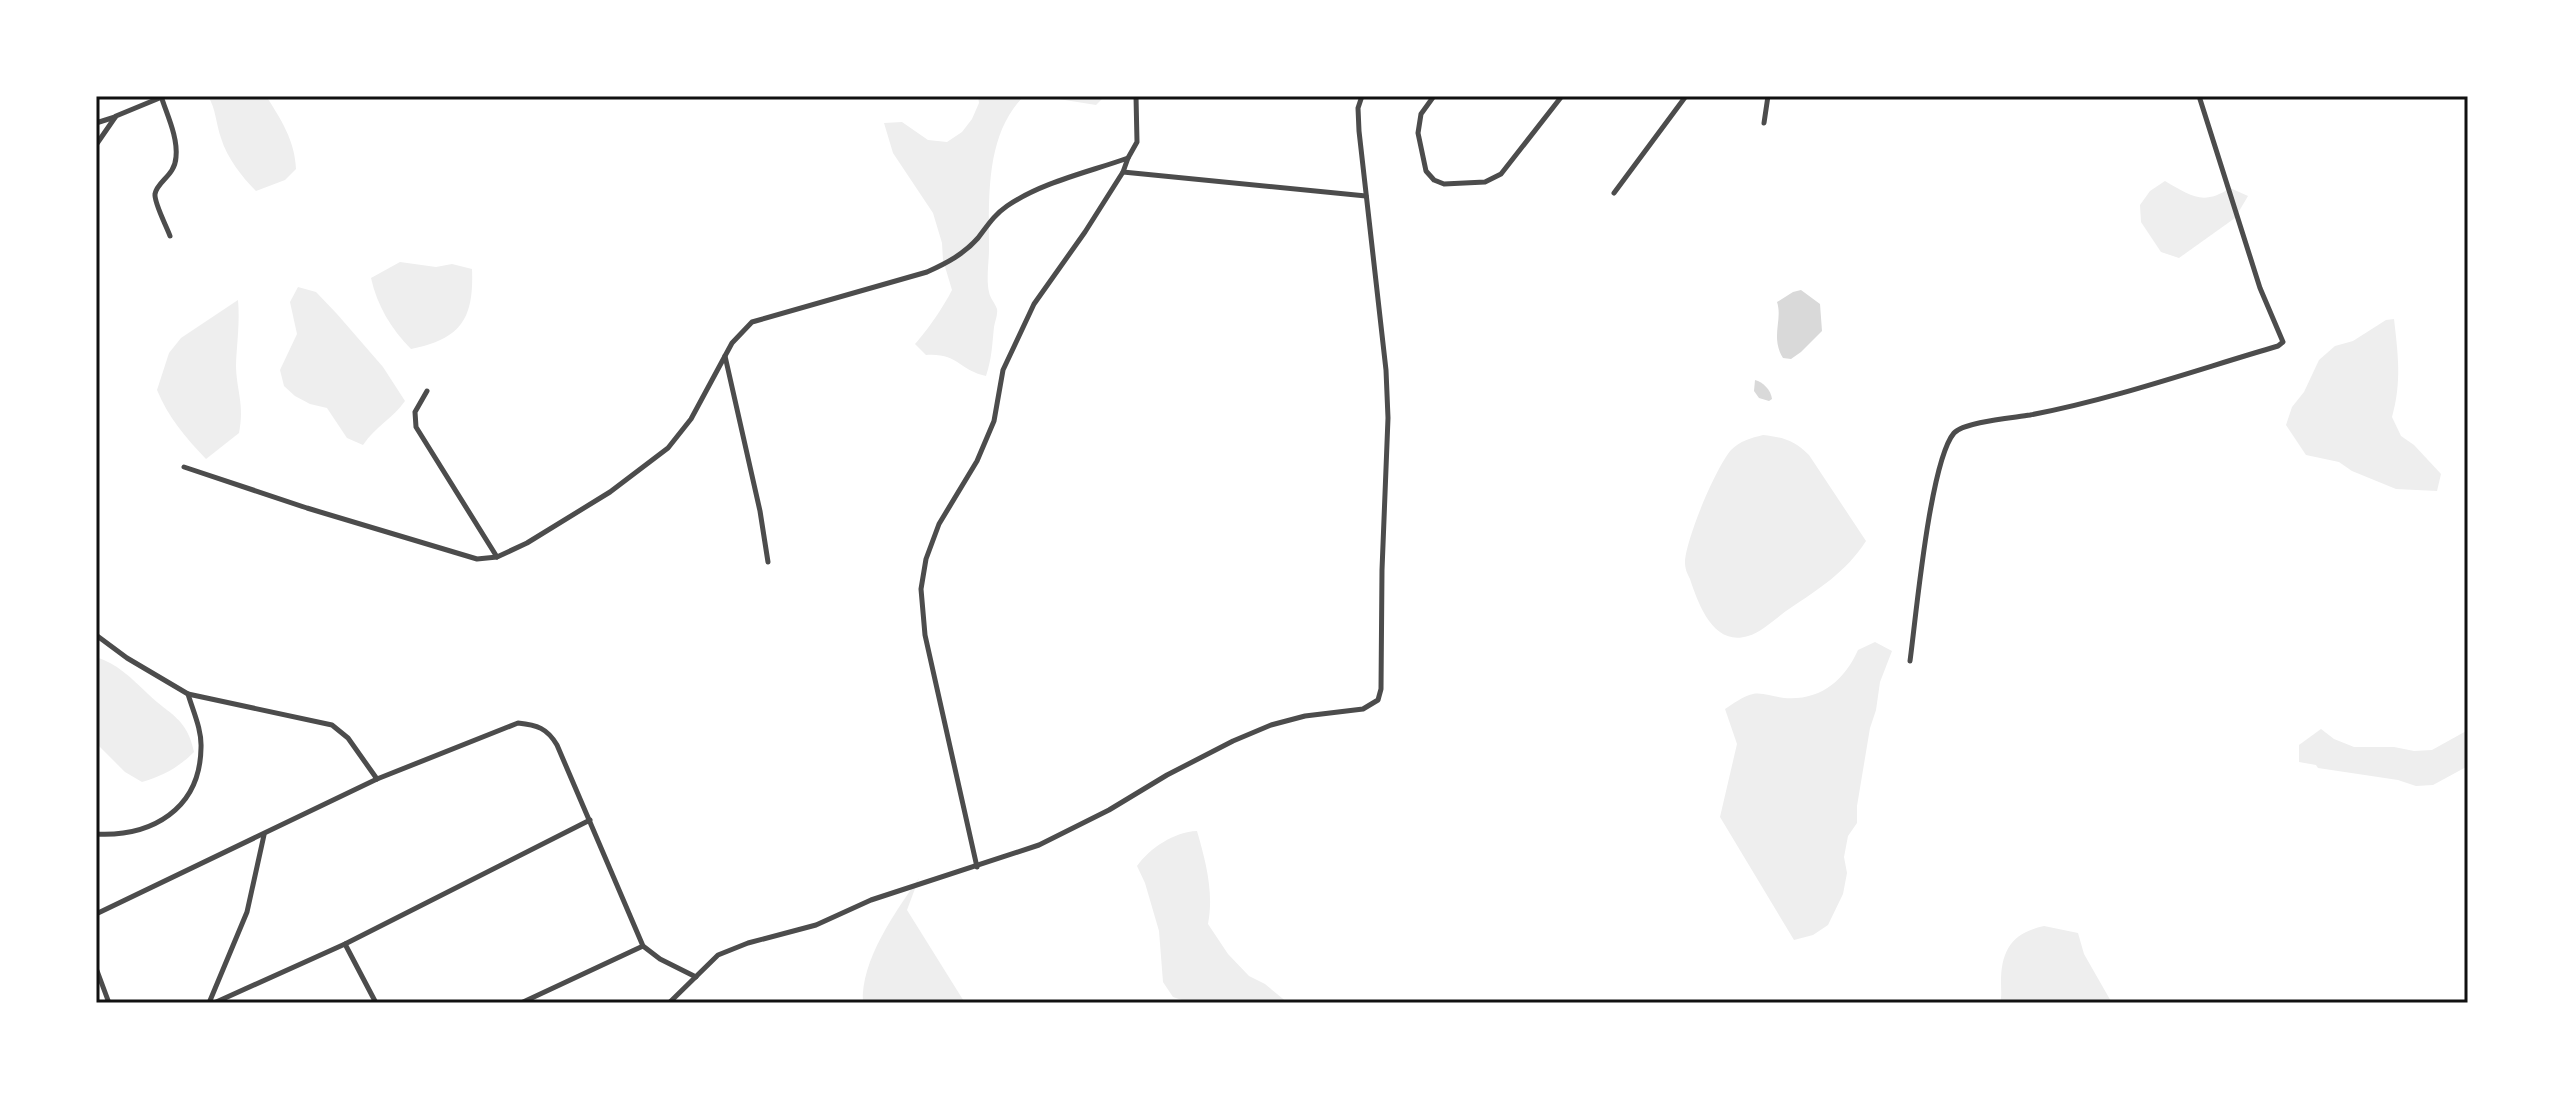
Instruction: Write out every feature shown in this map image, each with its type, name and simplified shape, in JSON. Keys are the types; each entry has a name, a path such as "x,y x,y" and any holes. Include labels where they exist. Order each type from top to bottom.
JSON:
{"street":[{"path":"977,867 925,635 921,589 926,559 939,524 983,447 994,421 1003,370 1034,304 1123,172 1137,142 1136,96"},
{"path":"669,1003 718,955 748,943 816,925 871,900 977,867 1065,834 1167,775 1271,725 1305,716 1363,709 1378,700 1381,689 1388,418 1386,370 1359,131 1358,108 1362,96"},
{"path":"1434,96 1421,114 1418,133 1426,171 1434,180 1444,184 1485,182 1501,174 1562,96"},
{"path":"1614,193 1686,96"},
{"path":"1764,123 1768,96"},
{"path":"1910,661 1936,483 1949,440 1955,432 1969,424 2043,412 2131,390 2278,346 2283,340 2260,288 2199,96"},
{"path":"96,123 161,97 175,139 177,156 174,168 158,189 155,199 170,236"},
{"path":"96,145 116,116"},
{"path":"184,467 477,559 497,557 527,543 610,492 668,448 691,419 732,343 752,322 927,272 948,263 979,237 991,218 1018,199 1128,158"},
{"path":"1123,172 1366,196"},
{"path":"725,355 760,511 768,562"},
{"path":"427,391 415,412 416,427 497,557"},
{"path":"96,635 127,658 188,694 332,725 348,738 377,779"},
{"path":"96,834 117,835 140,831 172,813 193,791 202,746 188,694"},
{"path":"96,914 377,779 518,723 532,724 550,733 557,745 643,946 660,959 696,977"},
{"path":"212,1003 345,944 590,820"},
{"path":"212,1003 247,912 265,834"},
{"path":"345,944 376,1003"},
{"path":"521,1003 643,946"},
{"path":"96,968 109,1003"}],"shaded area":[{"path":"208,96 266,96 290,140 296,169 285,180 256,191 227,153"},
{"path":"978,96 1024,96 1002,129 992,168 988,282 997,311 986,376 952,359 926,355 915,344 952,290 933,213 893,153 884,123 902,122 928,140 947,142 962,132 972,119 979,103"},
{"path":"1040,96 1105,96 1096,105"},
{"path":"2165,181 2197,197 2212,197 2230,188 2248,196 2235,218 2179,258 2161,252 2141,222 2140,205 2150,191"},
{"path":"400,262 436,267 452,264 472,269 467,314 453,332 428,345 411,349 397,333 381,307 371,278"},
{"path":"298,287 316,292 337,314 383,367 405,401 363,445 347,438 327,408 310,404 284,386 280,370 297,334 290,302"},
{"path":"1801,290 1820,304 1822,331 1791,359 1783,358 1777,343 1777,302"},
{"path":"238,300 236,364 241,414 239,433 206,459 178,427 157,390 169,353 181,338"},
{"path":"2394,319 2398,380 2392,417 2401,436 2414,445 2441,474 2437,491 2396,489 2352,471 2339,462 2306,455 2286,425 2292,407 2304,392 2319,360 2335,346 2353,341 2386,320"},
{"path":"1755,380 1766,387 1772,399 1759,398 1754,391"},
{"path":"1763,435 1788,440 1809,455 1866,541 1850,562 1821,587 1759,631 1736,638 1725,635 1709,621 1686,571 1685,562 1696,521 1724,459 1738,444"},
{"path":"1875,642 1892,651 1880,682 1870,728 1857,823 1848,836 1843,894 1828,925 1813,935 1794,940 1720,817 1737,744 1725,709 1753,694 1797,698 1820,692 1838,680 1858,650"},
{"path":"96,657 124,672 177,718 187,732 194,752 170,770 142,782 125,772 96,743"},
{"path":"2321,729 2334,739 2354,747 2394,747 2414,751 2432,750 2468,730 2468,766 2433,785 2416,786 2299,762 2299,745"},
{"path":"1197,831 1210,889 1208,924 1228,954 1249,976 1265,984 1288,1003 1191,1003 1173,997 1163,982 1159,931 1137,866 1163,842"},
{"path":"919,878 907,910 965,1003 863,1003 867,970 873,954 890,921"},
{"path":"2044,926 2078,933 2084,954 2112,1003 2000,1003 2003,961 2010,945 2024,933"}]}
